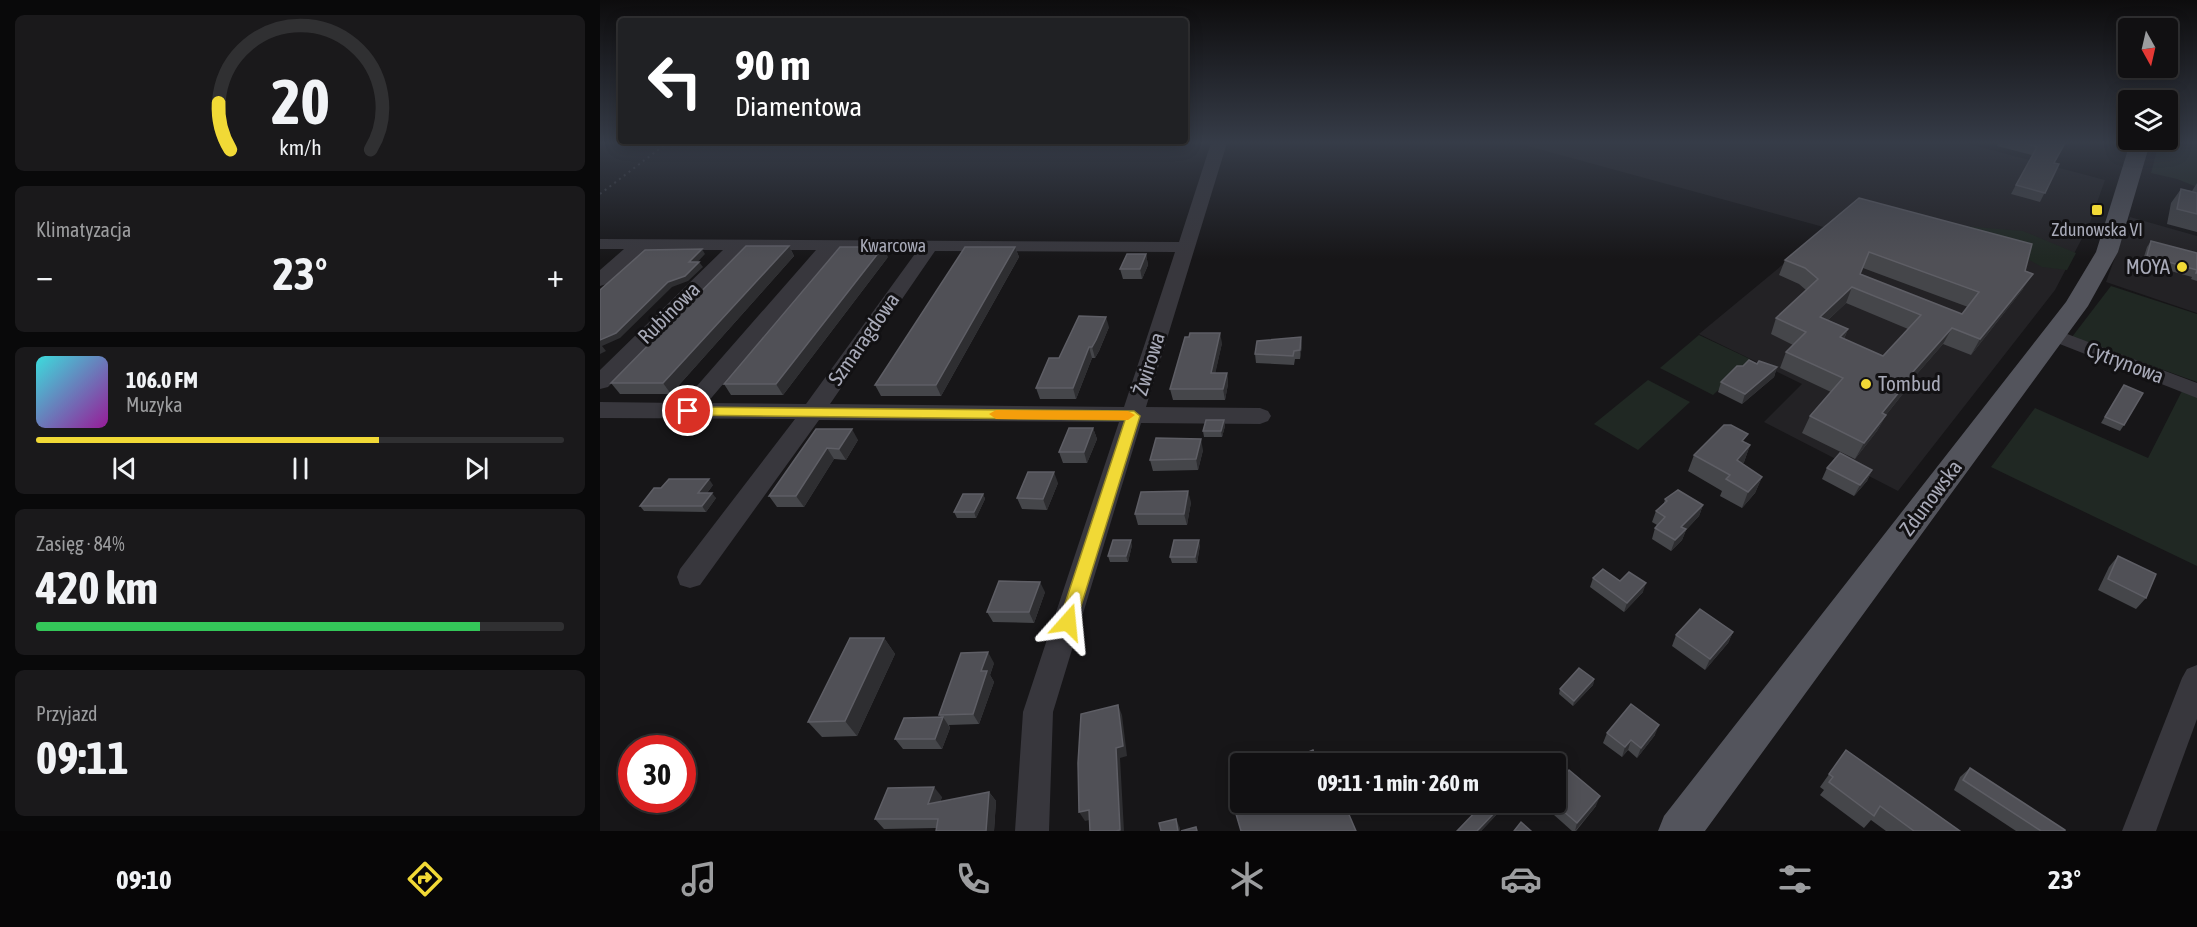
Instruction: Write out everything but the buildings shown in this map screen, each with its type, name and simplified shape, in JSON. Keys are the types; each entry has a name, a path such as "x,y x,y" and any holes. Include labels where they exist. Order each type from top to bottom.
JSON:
{"main road":[{"name":"Zdunowska","path":"1679,831 2054,335 2095,276 2107,252 2128,182"}],"street":[{"name":"Żwirowa","path":"1032,831 1038,712 1207,182"},
{"name":"Kwarcowa","path":"600,244 1186,247"},
{"path":"600,280 641,244"},
{"name":"Rubinowa","path":"600,382 738,245"},
{"path":"688,411 830,246"},
{"name":"Szmaragdowa","path":"690,577 812,412 930,246"},
{"name":"Cytrynowa","path":"2054,335 2197,391"},
{"path":"600,410 1260,416"},
{"path":"2139,831 2197,678"}],"path":[{"path":"600,194 616,182"}],"shaded area":[{"path":"1658,182 2104,182 2089,225 2055,290 1898,491 1764,422 1802,384 1699,334 1827,228"},
{"path":"2184,182 2197,182 2197,187"},
{"path":"2130,217 2197,236 2197,313 2106,282"},
{"path":"1928,223 2023,231 2076,253 2067,270 2042,267 2024,257"},
{"path":"2111,286 2197,314 2197,382 2072,337"},
{"path":"1699,335 1750,359 1713,395 1660,368"},
{"path":"1648,380 1690,402 1638,450 1594,424"},
{"path":"2183,389 2197,396 2197,566 1991,467 2035,408 2148,458"}],"slow traffic":[{"path":"996,414 1128,415"}],"place":[{"name":"Zdunowska VI","path":"2097,210"},
{"name":"MOYA","path":"2182,267"},
{"name":"Tombud","path":"1866,384"}],"route":[{"path":"688,411 1134,416 1068,622"}]}
